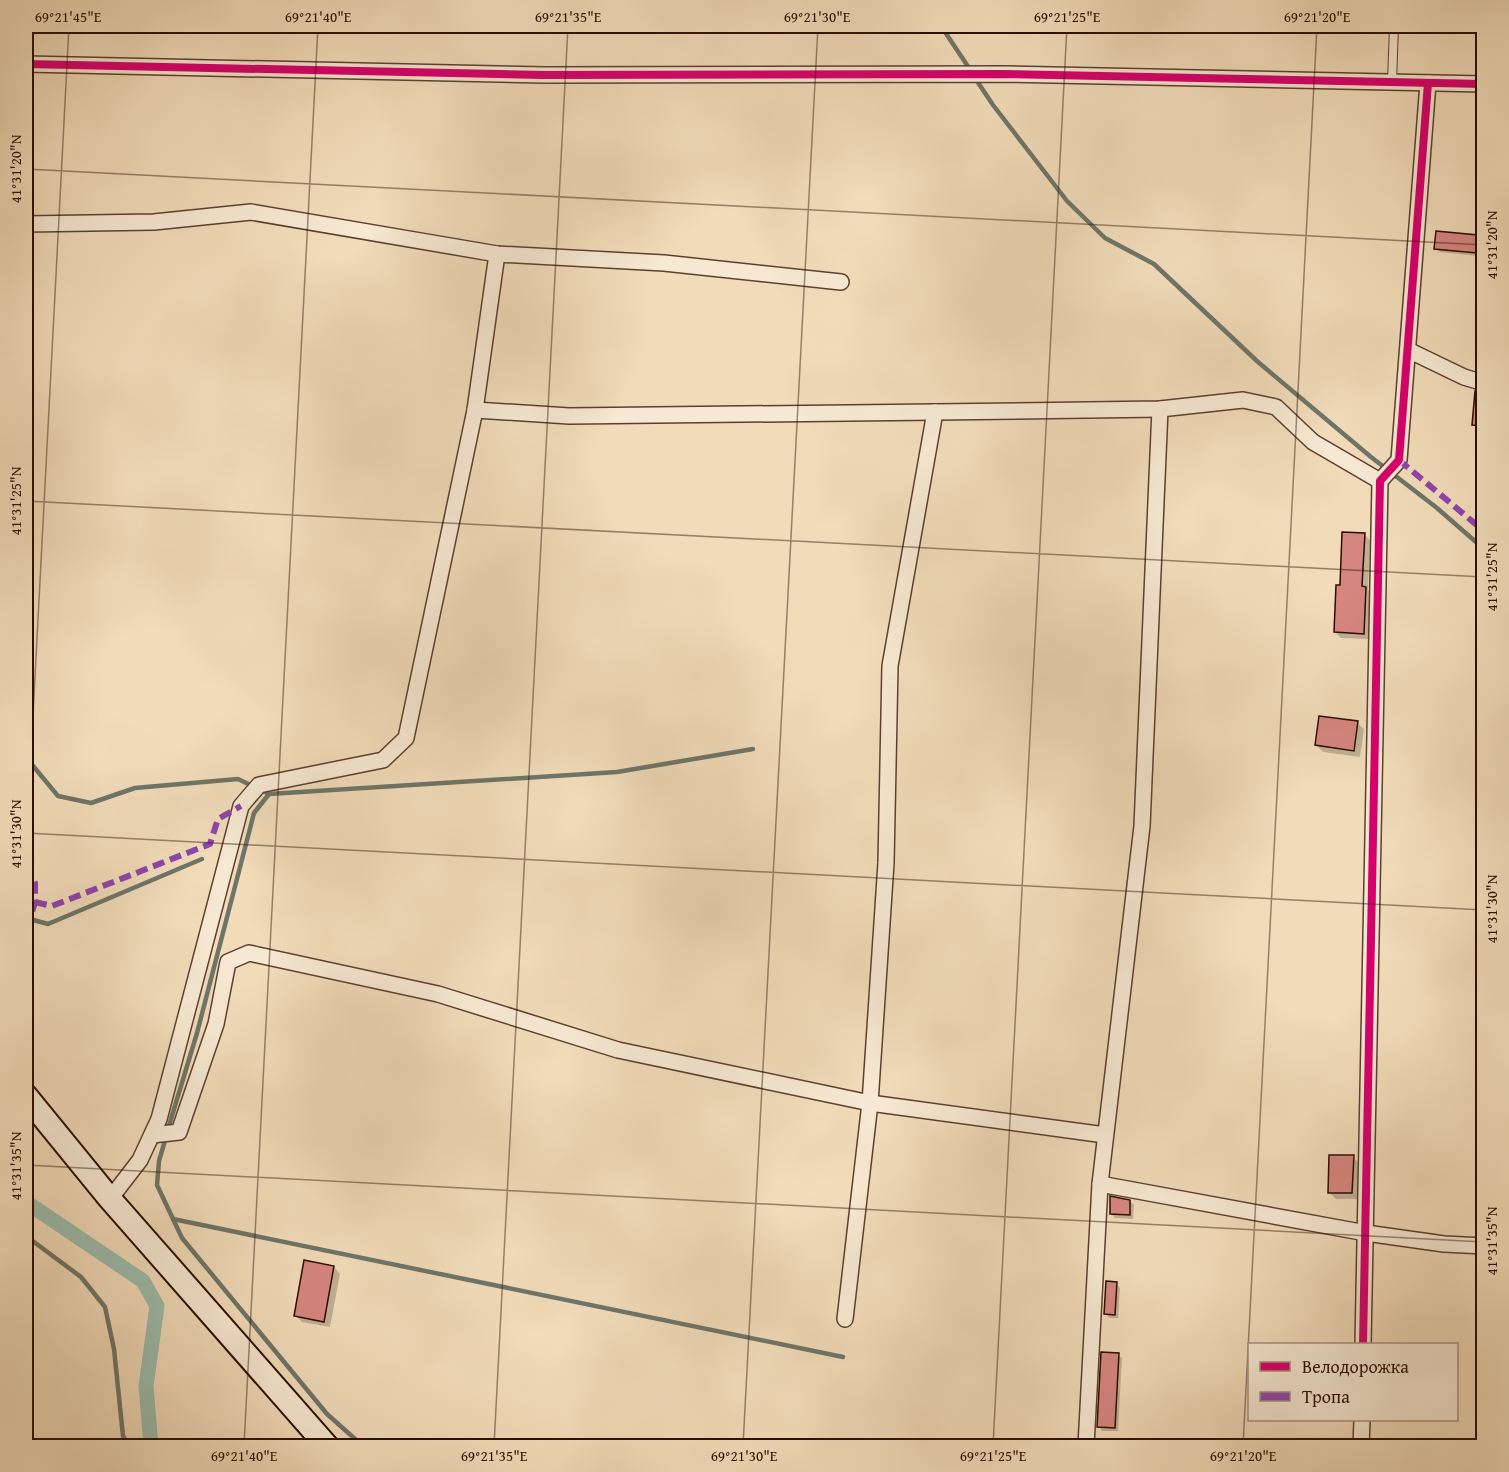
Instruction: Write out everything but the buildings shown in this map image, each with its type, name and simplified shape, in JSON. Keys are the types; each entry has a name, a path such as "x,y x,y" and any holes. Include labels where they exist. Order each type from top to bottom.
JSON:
{"street":[{"path":"26,64 544,75 1004,74 1484,84"},
{"path":"1363,1343 1380,481 1400,460 1428,83"},
{"path":"26,224 154,222 250,212 497,254 664,263 841,282"},
{"path":"110,1199 140,1160 159,1119 241,806 259,785 383,760 406,738 475,410 497,254"},
{"path":"1408,350 1464,376 1484,382"},
{"path":"475,410 569,416 935,412 1160,409 1243,400 1276,407 1313,442 1380,481"},
{"path":"1086,1446 1100,1184 1142,826 1160,409"},
{"path":"845,1319 870,1103 886,863 890,666 935,412"},
{"path":"152,1135 179,1132 216,1024 228,962 249,954 438,994 618,1050 870,1103 1105,1136"},
{"path":"26,1096 110,1199 327,1446"},
{"path":"1100,1184 1366,1233 1444,1244 1484,1246"},
{"path":"1361,1446 1362,1421"}],"lane":[{"path":"1392,82 1394,26"}],"waterway":[{"path":"941,26 971,71"},
{"path":"975,78 1067,201 1105,238 1154,264 1258,362 1484,549"},
{"path":"26,758 58,796 91,803 135,788 238,779 269,794 617,772 753,749"},
{"path":"168,1129 197,1033 254,813 269,794"},
{"path":"26,918 48,924 202,859"},
{"path":"166,1137 159,1161 157,1185 182,1238 327,1414 363,1446"},
{"path":"26,1202 143,1281 157,1306 146,1386 151,1446"},
{"path":"173,1219 843,1357"},
{"path":"26,1236 81,1277 105,1307 114,1349 123,1436 129,1446"}],"marked path":[{"path":"1399,460 1484,531"},
{"path":"35,902 52,906 210,844 218,819 241,806"},
{"path":"26,866 35,883 35,902 26,933"}],"cycle path":[{"path":"26,64 544,75 1004,74 1484,84"},
{"path":"1363,1343 1380,481 1399,460 1428,83"}]}
